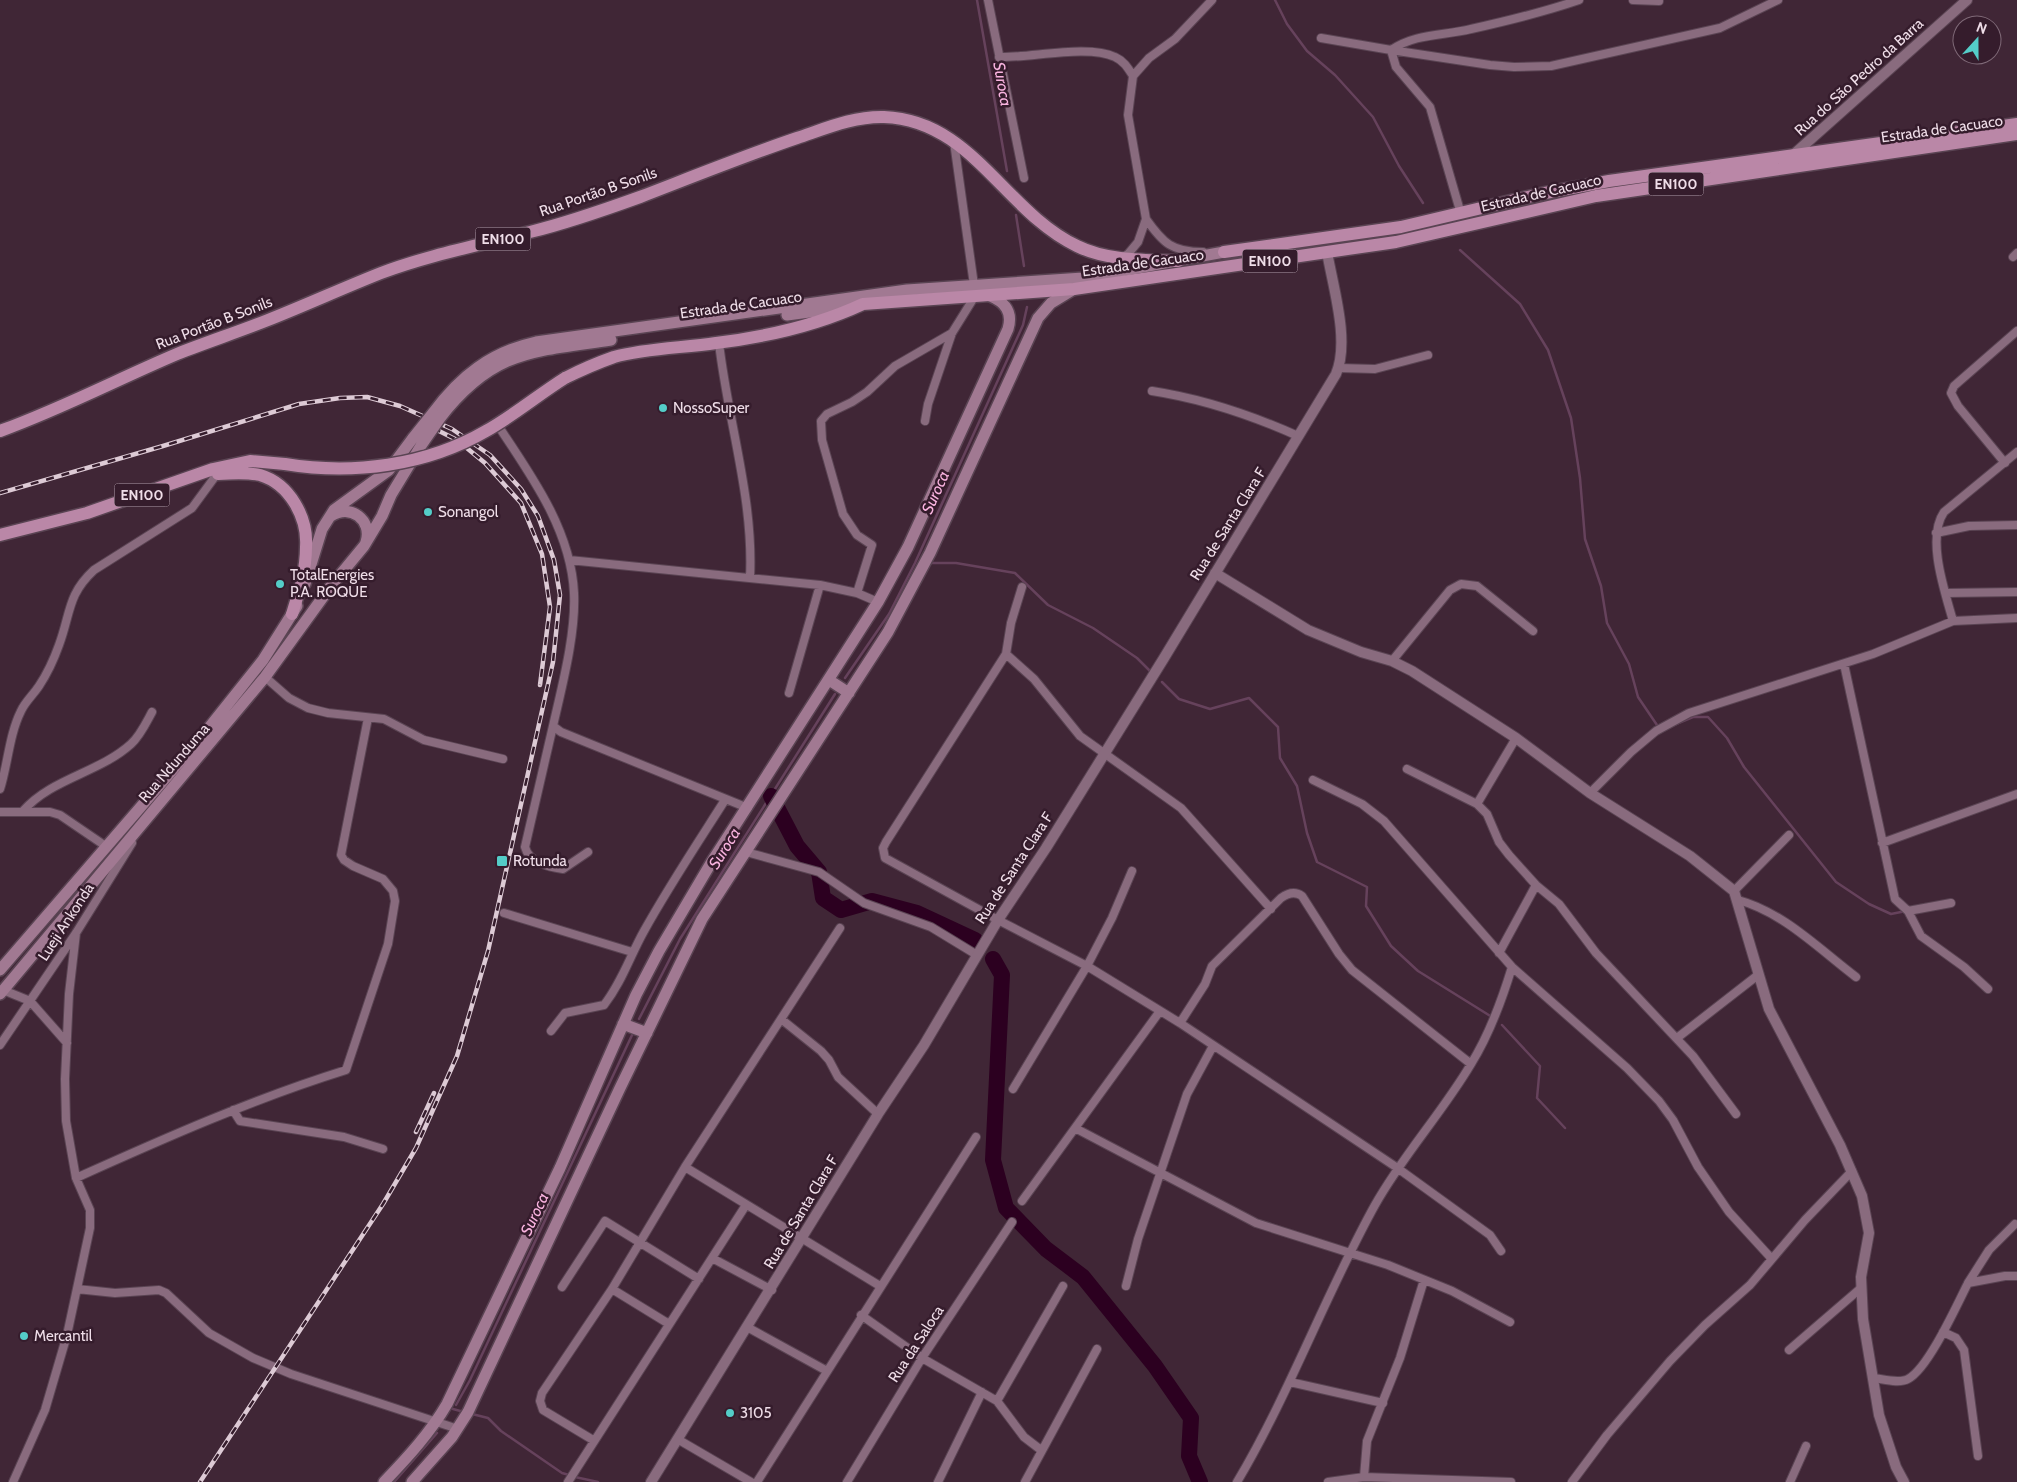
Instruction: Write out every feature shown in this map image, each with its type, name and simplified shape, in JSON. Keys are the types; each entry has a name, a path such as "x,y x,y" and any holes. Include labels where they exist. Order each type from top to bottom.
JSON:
{"main road":[{"name":"Rua Portão B Sonils","path":"0,430 37,417 179,354 267,321 383,272 559,224 836,125 864,118 897,118 921,123 936,129 954,140 1041,222"},
{"name":"Estrada de Cacuaco","path":"1037,287 1224,252 1401,227 1545,193 1591,185 2017,124"},
{"name":"Estrada de Cacuaco","path":"364,546 382,516 418,441 457,383 471,371 502,352 520,346 907,290 974,290 1037,287 1074,289 1396,242 1596,196 2017,134"},
{"name":"Estrada de Cacuaco","path":"1041,222 1078,247 1099,254 1121,258 1178,261"},
{"name":"Estrada de Cacuaco","path":"436,415 484,372 511,358 538,350 974,290 990,296 1019,288"},
{"path":"412,1482 458,1429 702,919 888,632 922,571 1038,318 1051,302 1074,289"},
{"path":"384,1482 437,1421 560,1168 624,1024 659,951 684,907 878,602 908,547 1008,329 1010,315 1006,306 999,299 990,296"},
{"name":"EN100","path":"0,536 87,513 213,470 250,462 332,468 381,466 431,454 459,445 497,424 565,378 594,364 616,357 719,343 837,316 862,304"},
{"name":"Estrada de Cacuaco","path":"328,519 342,503 389,470 418,441"},
{"path":"194,477 246,473 274,481 289,494 300,512 307,545 303,578 292,614"},
{"path":"328,519 340,511 348,511 361,518 367,531 364,546"},
{"name":"Rua Ndunduma","path":"0,970 214,722 263,660 301,598 322,530 328,519"},
{"name":"Rua Ndunduma","path":"2,992 265,677 331,586 364,546"},
{"path":"829,680 849,693"},
{"path":"624,1024 647,1033"}],"street":[{"path":"988,0 1024,178"},
{"path":"1212,0 1175,39 1149,58 1133,76 1128,115 1146,219 1159,238 1166,245 1187,252 1224,252"},
{"path":"1391,50 1403,42 1420,36 1473,29 1579,0"},
{"path":"1634,0 1659,1"},
{"path":"1321,38 1490,65 1514,67 1551,66 1720,28 1778,0"},
{"name":"Rua do São Pedro da Barra","path":"1793,155 1967,0"},
{"path":"1391,50 1396,66 1430,107 1461,214"},
{"path":"999,57 1081,52 1102,53 1115,56 1126,64 1133,76"},
{"path":"925,421 928,404 952,333 974,290 954,140"},
{"path":"1121,258 1128,254 1138,242 1146,219"},
{"name":"Rua de Santa Clara F","path":"652,1482 747,1327 772,1290 878,1114 924,1044 998,920 1046,848 1103,753 1164,658 1339,368 1341,343 1339,318 1326,252"},
{"path":"2005,463 1958,406 1951,393 1954,386 2017,331"},
{"path":"857,594 872,545 857,535 843,514 824,449 820,428 821,421 827,414 852,402 867,392 895,366 952,333"},
{"path":"719,343 723,379 746,494 751,553 750,578"},
{"path":"1339,368 1375,369 1428,355"},
{"path":"1152,391 1212,403 1253,417 1298,436"},
{"path":"497,424 524,464 552,513 569,560 574,594 570,637 553,726 525,847 527,853 534,860 547,866 563,869 588,852"},
{"path":"1953,621 1946,593 1936,533 1939,520 1944,512 2017,452"},
{"path":"0,789 16,722 21,710 39,686 60,644 72,600 81,582 94,570 140,539 192,508 217,474"},
{"path":"1936,533 1969,526 2017,525"},
{"path":"569,560 820,585 857,594 878,602"},
{"path":"1215,573 1308,630 1354,649 1392,661 1412,671 1516,738 1590,793 1694,859 1736,896 1776,916 1856,977"},
{"path":"1392,661 1450,590 1461,584 1477,586 1533,631"},
{"path":"789,694 820,585"},
{"path":"1022,587 1011,623 1006,654 883,848 885,858 1087,966 1180,1023 1396,1168 1490,1235 1501,1251"},
{"path":"1946,593 2017,592"},
{"path":"1590,793 1631,752 1674,720 1700,709 1844,664 1922,636 1953,621 2017,618"},
{"path":"1006,654 1034,679 1080,736 1181,808 1271,908"},
{"path":"1844,664 1895,899 1908,911 1921,936 1964,967 1988,989"},
{"path":"265,677 289,698 308,708 328,713 389,720 424,740 503,759"},
{"path":"23,811 40,796 65,780 113,757 131,744 152,712"},
{"path":"76,1178 285,1089 346,1070 388,944 395,902 389,884 383,879 353,866 344,860 341,855 368,718"},
{"path":"553,726 561,732 748,808"},
{"path":"1477,804 1516,738"},
{"path":"1407,769 1477,804 1487,814 1504,849 1536,885 1559,904 1596,953 1693,1056 1736,1114"},
{"path":"1313,780 1362,804 1384,821 1512,967 1627,1068 1656,1097 1673,1120 1698,1167 1729,1212 1771,1258"},
{"path":"1882,844 2017,794"},
{"path":"551,1031 565,1013 604,1005 627,969 632,952 665,894 725,800"},
{"path":"0,812 50,812 60,815 107,847"},
{"name":"Lueji Ankonda","path":"0,1045 76,933 152,812"},
{"path":"1736,896 1789,835"},
{"path":"746,852 819,872 864,903 931,927 977,955"},
{"path":"1013,1089 1087,966 1112,918 1132,871"},
{"path":"1498,952 1536,885"},
{"path":"1180,1023 1205,984 1212,966 1271,908 1286,895 1294,892 1302,896 1339,954 1352,970 1471,1064"},
{"path":"1736,896 1764,997 1852,1171 1862,1196 1869,1224 1869,1241 1861,1288 1873,1378 1885,1439 1904,1482"},
{"path":"1908,911 1951,903"},
{"path":"504,913 632,952"},
{"path":"593,1440 543,1410 540,1401 542,1393 612,1289 685,1166 840,928"},
{"path":"13,1482 45,1410 67,1335 91,1216 76,1178 66,1121 69,994 76,933"},
{"path":"1237,1482 1290,1382 1350,1252 1396,1168 1471,1064 1501,999 1512,967"},
{"path":"1677,1038 1758,976"},
{"path":"2,992 30,1001 67,1043"},
{"path":"1022,1201 1160,1011"},
{"path":"781,1019 821,1051 829,1060 838,1077 878,1114"},
{"path":"1126,1286 1138,1239 1187,1094 1213,1046"},
{"path":"233,1110 240,1122 344,1136 384,1148"},
{"path":"1076,1128 1256,1224 1350,1252 1424,1280 1452,1292 1510,1322"},
{"path":"757,1482 861,1315 976,1137"},
{"path":"685,1166 880,1286"},
{"path":"1572,1482 1607,1435 1670,1361 1704,1325 1750,1285 1771,1258 1852,1171"},
{"path":"568,1482 593,1440 746,1205"},
{"path":"562,1286 605,1220 699,1279"},
{"name":"Rua da Saloca","path":"846,1482 922,1358 1012,1222"},
{"path":"1873,1378 1906,1380 1914,1375 1943,1332 1968,1283 1988,1250 2015,1224"},
{"path":"712,1258 772,1290"},
{"path":"1968,1283 2017,1276"},
{"path":"1364,1477 1365,1448 1400,1358 1424,1280"},
{"path":"997,1401 1062,1286"},
{"path":"1789,1350 1861,1288"},
{"path":"76,1289 120,1293 159,1290 166,1293 209,1333 253,1358 291,1374 458,1429"},
{"path":"612,1289 668,1324"},
{"path":"861,1315 922,1358 997,1401 1024,1437 1041,1450"},
{"path":"747,1327 827,1371"},
{"path":"1943,1332 1956,1338 1964,1350 1978,1456"},
{"path":"1025,1482 1097,1349"},
{"path":"1290,1382 1383,1403"},
{"path":"938,1482 982,1392"},
{"path":"679,1440 751,1482"},
{"path":"1790,1482 1806,1446"},
{"path":"1328,1482 1364,1477 1414,1481 1482,1480 1511,1482"}],"waterway":[{"name":"Suroca","path":"977,0 1007,171"},
{"path":"1275,0 1287,24 1307,51 1335,75 1373,117 1399,166 1423,203"},
{"name":"Suroca","path":"1016,215 1024,266"},
{"path":"1460,250 1520,304 1548,350 1571,418 1580,478 1585,539 1601,586 1607,623 1629,664 1638,697 1659,728"},
{"name":"Suroca","path":"845,678 889,614 915,563 1023,325 1027,307"},
{"path":"928,563 956,563 1015,573 1048,605 1093,628 1137,658 1150,671"},
{"path":"1162,682 1179,699 1210,709 1249,698 1278,727 1280,758 1297,786 1307,833 1317,862 1367,887 1366,906 1391,946 1418,971 1492,1017"},
{"name":"Suroca","path":"639,1019 680,939 835,694"},
{"path":"1669,727 1693,717 1708,717 1727,738 1744,767 1836,882 1869,904 1891,914 1906,911"},
{"path":"771,796 797,846 819,872 823,898 841,910 872,901 917,913 975,940"},
{"path":"993,959 1002,975 993,1160 1006,1208 1046,1249 1083,1277 1155,1366 1191,1418 1189,1456 1200,1482"},
{"path":"1502,1025 1540,1066 1537,1098 1565,1128"},
{"name":"Suroca","path":"456,1405 470,1380 633,1033"},
{"path":"453,1409 464,1412"},
{"path":"472,1414 488,1418 501,1431 562,1473 569,1475"},
{"path":"394,1482 437,1433"},
{"path":"575,1477 598,1482"}],"railway":[{"path":"0,493 299,404 340,398 367,397 400,406 452,429 490,455 521,489 538,516 554,560 560,595 553,662 488,951 457,1056 416,1148 383,1204 200,1482"},
{"path":"433,428 457,440 485,463 521,503 542,554 550,607 540,685"},
{"path":"416,1132 434,1093"}],"place":[{"name":"NossoSuper","path":"663,408"},
{"name":"Sonangol","path":"428,512"},
{"name":"TotalEnergies P.A. ROQUE","path":"280,584"},
{"name":"Rotunda","path":"502,861"},
{"name":"Mercantil","path":"24,1336"},
{"name":"3105","path":"730,1413"}]}
